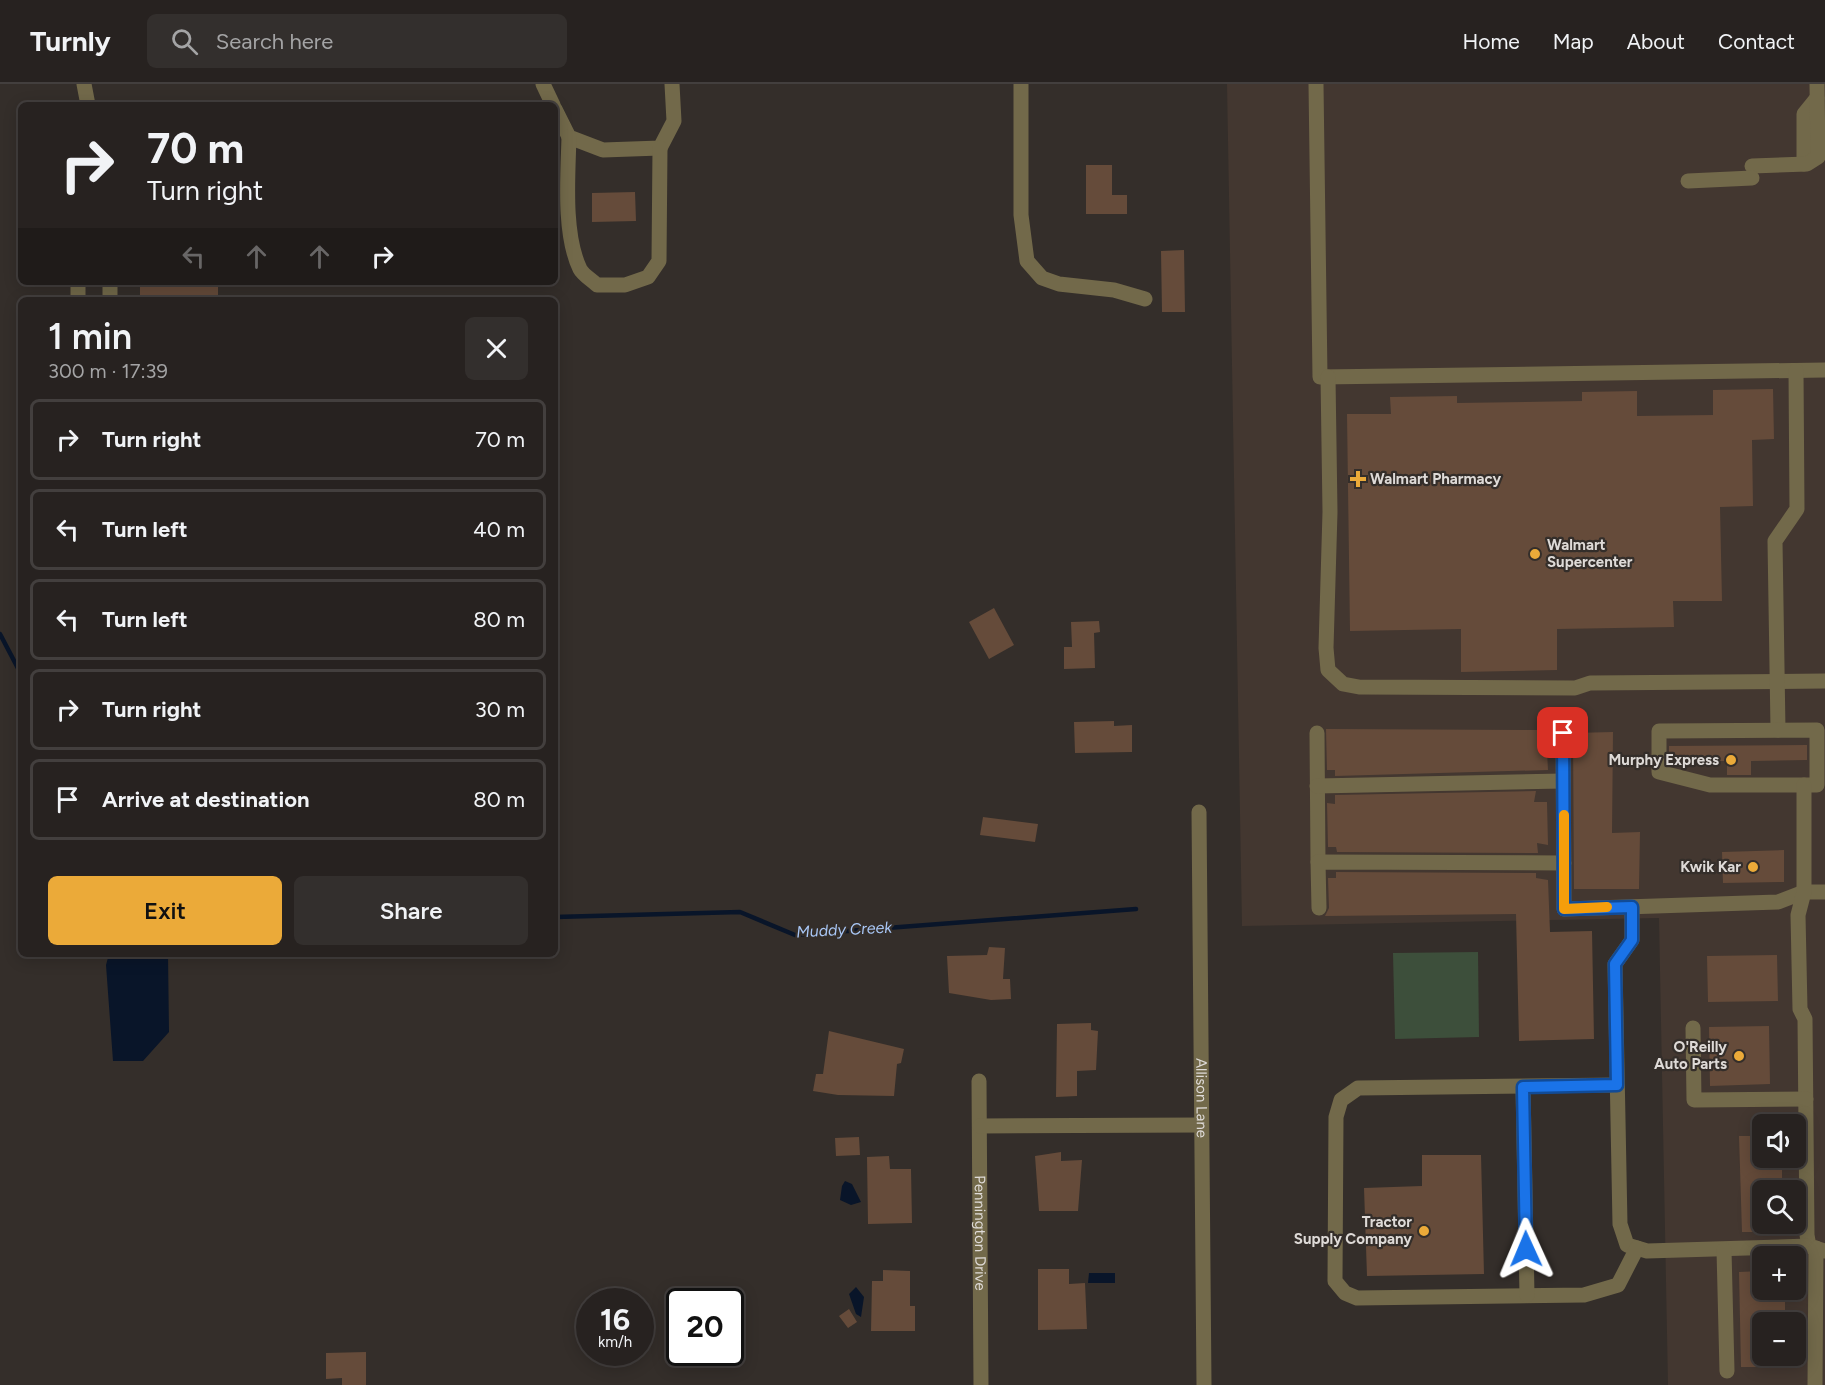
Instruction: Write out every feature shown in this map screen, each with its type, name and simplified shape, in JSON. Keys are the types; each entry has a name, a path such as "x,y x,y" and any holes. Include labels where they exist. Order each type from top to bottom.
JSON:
{"street":[{"path":"84,84 87,102"},
{"path":"543,84 552,102"},
{"path":"558,115 569,137 567,207 574,248 581,270 597,285 625,285 648,277 659,261 660,148 674,121 672,84"},
{"path":"1021,84 1022,215 1027,261 1042,278 1059,284 1114,290 1145,299"},
{"path":"1316,84 1320,377 1825,370"},
{"path":"1688,181 1804,164 1818,156 1817,91"},
{"path":"569,137 603,150 660,148"},
{"path":"1778,730 1774,541 1797,509 1796,371"},
{"path":"1333,377 1340,512 1327,543 1328,670 1343,684 1359,687 1575,688 1590,682 1825,681"},
{"path":"1817,730 1817,785 1804,785 1710,785 1659,772 1659,731 1817,730"},
{"path":"1317,733 1319,908"},
{"path":"1563,733 1564,909 1778,902 1804,892 1825,892"},
{"path":"1317,786 1563,782"},
{"path":"1804,785 1804,892 1798,915 1800,1009 1805,1019 1807,1235 1817,1248 1815,1385"},
{"name":"Allison Lane","path":"1199,812 1204,1385"},
{"path":"1318,862 1564,863"},
{"path":"1632,907 1632,940 1615,964 1620,1224 1627,1245 1647,1251 1817,1248"},
{"path":"1692,1028 1694,1100 1806,1099"},
{"name":"Pennington Drive","path":"979,1081 981,1385"},
{"path":"1617,1085 1358,1088 1341,1100 1336,1117 1335,1281 1345,1293 1358,1298 1584,1295 1618,1285 1637,1248"},
{"path":"1523,1087 1527,1295"},
{"path":"980,1126 1201,1125"},
{"path":"1724,1250 1727,1371"}],"shaded area":[{"path":"1227,84 1825,84 1825,1385 1668,1385 1659,918 1242,926"}],"green space":[{"path":"1478,952 1479,1037 1395,1039 1393,953"}],"water":[{"path":"108,957 168,957 169,1032 143,1061 113,1061 106,965"},
{"path":"845,1181 852,1184 861,1202 851,1205 840,1200"},
{"path":"1089,1273 1115,1273 1115,1283 1088,1283"},
{"path":"856,1287 864,1297 861,1317 856,1314 849,1294"}],"building":[{"path":"1086,165 1112,165 1112,195 1127,195 1127,214 1086,214"},
{"path":"635,192 636,221 592,222 592,193"},
{"path":"1184,250 1185,312 1162,312 1161,251"},
{"path":"140,285 218,285 218,297 140,297"},
{"name":"Walmart Supercenter","path":"1773,389 1774,439 1752,440 1753,506 1720,507 1722,601 1673,601 1674,627 1557,629 1557,670 1461,672 1461,629 1350,631 1347,414 1391,414 1390,397 1457,396 1457,403 1582,401 1582,392 1637,391 1637,416 1713,415 1713,390"},
{"path":"994,608 1014,645 989,659 969,622"},
{"path":"1099,621 1100,632 1094,633 1095,668 1064,669 1064,647 1072,647 1071,622"},
{"path":"1114,721 1114,726 1132,725 1132,752 1075,753 1074,722"},
{"path":"1326,729 1546,730 1548,770 1335,776 1335,770 1327,770"},
{"path":"1613,732 1612,833 1640,832 1639,889 1574,889 1573,733"},
{"name":"Murphy Express","path":"1807,745 1807,760 1751,761 1751,775 1727,775 1727,761 1669,761 1669,746"},
{"path":"1536,791 1534,802 1547,802 1548,845 1537,843 1538,853 1337,852 1336,847 1328,847 1327,803 1335,804 1335,795"},
{"path":"983,817 1038,824 1035,842 980,835"},
{"name":"Kwik Kar","path":"1784,850 1784,882 1723,883 1722,852"},
{"path":"1336,872 1536,873 1536,878 1548,880 1550,932 1592,931 1594,1039 1519,1041 1516,914 1325,916 1329,908 1328,878 1336,878"},
{"path":"989,947 1005,948 1003,979 1010,979 1011,999 991,1000 949,993 947,956 987,955"},
{"path":"1777,955 1778,1001 1708,1002 1707,956"},
{"path":"1091,1023 1091,1030 1098,1031 1096,1070 1077,1071 1077,1096 1056,1097 1057,1024"},
{"name":"O'Reilly Auto Parts","path":"1769,1026 1770,1084 1710,1086 1709,1027"},
{"path":"829,1031 904,1049 901,1063 897,1064 894,1096 838,1095 813,1091 816,1074 823,1074"},
{"path":"1739,1136 1752,1136 1752,1168 1782,1168 1782,1180 1752,1180 1752,1232 1742,1232"},
{"path":"859,1137 860,1155 836,1156 835,1138"},
{"path":"1061,1152 1061,1161 1082,1160 1078,1211 1039,1211 1035,1156"},
{"name":"Tractor Supply Company","path":"1422,1155 1481,1155 1484,1274 1367,1276 1364,1188 1422,1186"},
{"path":"889,1156 890,1169 911,1169 912,1223 868,1224 867,1157"},
{"path":"1038,1269 1069,1269 1069,1284 1085,1283 1087,1329 1038,1330"},
{"path":"883,1270 910,1271 910,1306 915,1306 915,1331 871,1331 872,1281 883,1281"},
{"path":"1752,1271 1752,1300 1785,1300 1785,1312 1752,1312 1752,1366 1762,1367 1741,1367 1739,1272"},
{"path":"849,1309 857,1322 848,1328 839,1316"},
{"path":"366,1352 366,1385 342,1385 342,1378 326,1379 326,1353"}],"waterway":[{"name":"Muddy Creek","path":"0,634 18,668"},
{"name":"Muddy Creek","path":"558,917 740,912 795,935 1136,909"}],"slow traffic":[{"path":"1564,815 1564,909 1607,907"}],"place":[{"name":"Walmart Pharmacy","path":"1358,479"},
{"name":"Walmart Supercenter","path":"1535,554"},
{"name":"Murphy Express","path":"1731,760"},
{"name":"Kwik Kar","path":"1753,867"},
{"name":"O'Reilly Auto Parts","path":"1739,1056"},
{"name":"Tractor Supply Company","path":"1424,1231"}],"route":[{"path":"1526,1249 1523,1087 1617,1085 1615,964 1632,940 1632,907 1564,909 1563,733"}]}
